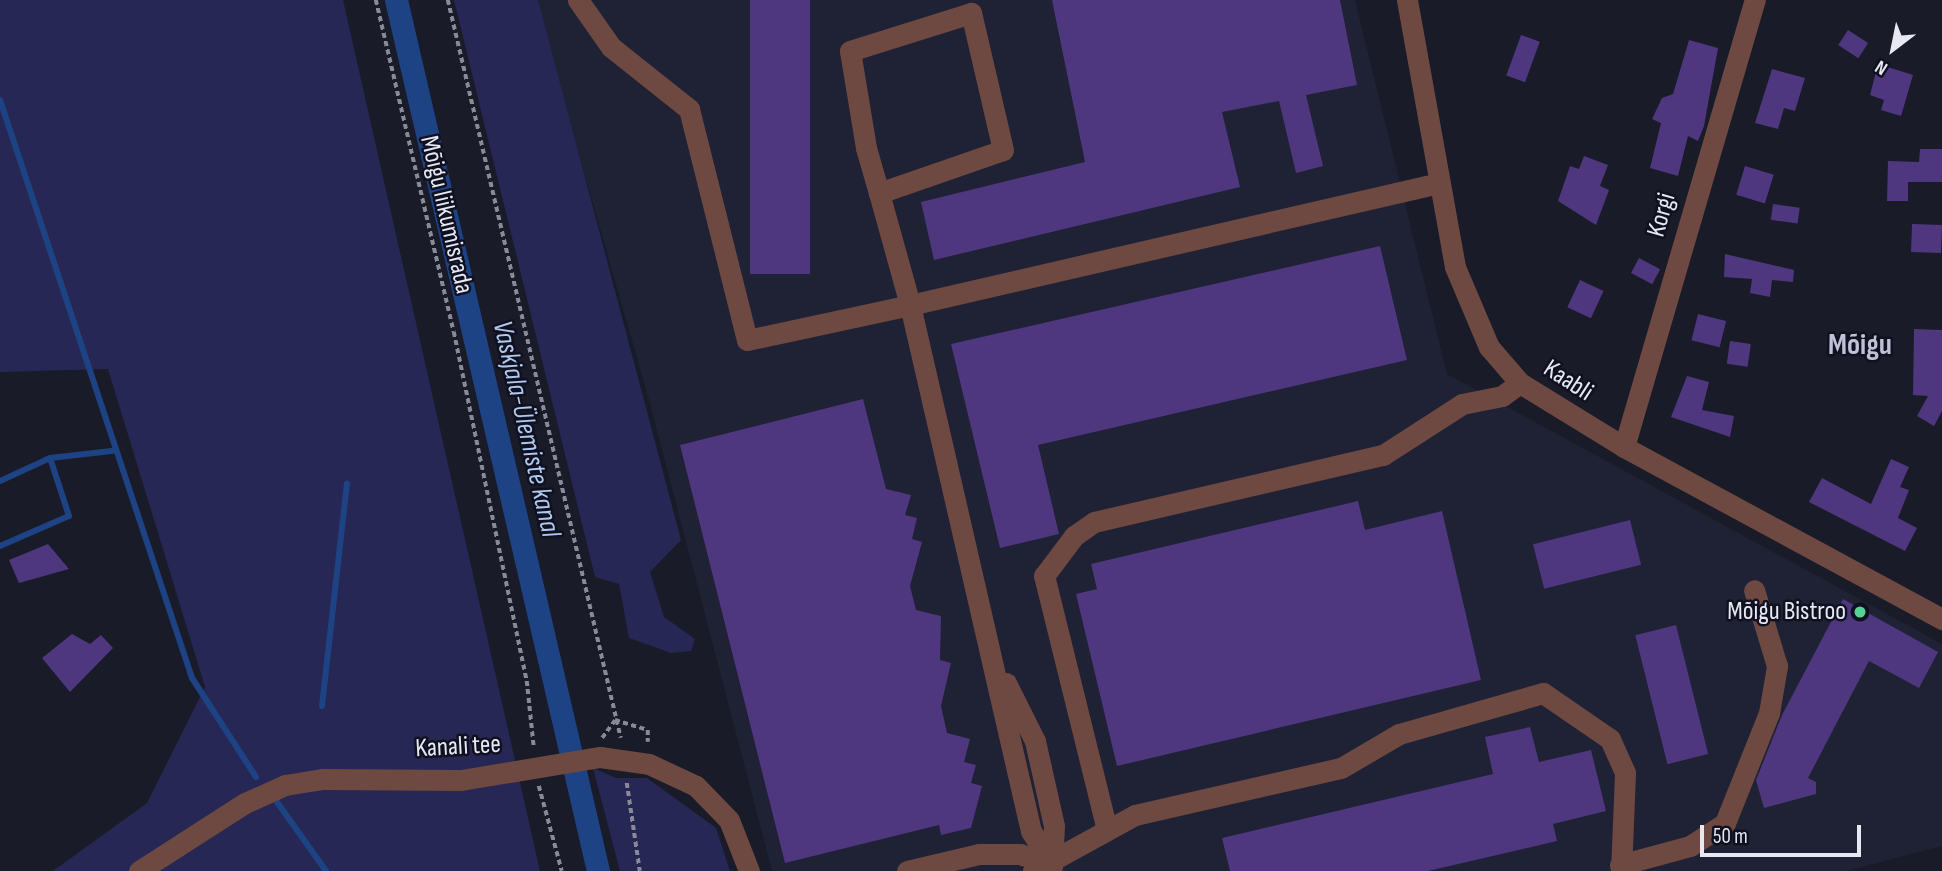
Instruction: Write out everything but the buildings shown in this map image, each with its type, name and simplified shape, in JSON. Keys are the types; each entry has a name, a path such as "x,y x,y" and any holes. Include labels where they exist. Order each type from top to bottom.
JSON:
{"street":[{"path":"578,0 611,47 688,109 747,340 1439,183"},
{"name":"Kaabli","path":"1407,0 1439,183 1467,307 1520,383 1624,447 1942,619"},
{"name":"Korgi","path":"1624,447 1755,0"},
{"path":"879,193 1003,150 971,13 850,51 879,193 910,305 997,665 1035,741 1054,826 1046,869"},
{"path":"1106,826 1044,576 1074,536 1094,522 1383,455 1462,404 1502,396 1520,383"},
{"path":"1046,869 1106,826 1341,768 1399,734 1543,693 1610,739 1625,773 1627,823 1620,868 1690,846 1725,823 1769,713 1777,666 1754,590"},
{"name":"Kanali tee","path":"138,871 245,803 285,785 322,779 461,780 600,757 649,764 696,786 729,820 749,871"},
{"path":"906,871 979,854 1020,854 1046,869"}],"path":[{"name":"Mõigu liikumisrada","path":"376,0 527,681 562,871"},
{"name":"Mõigu liikumisrada","path":"448,0 615,720 628,759 640,871"},
{"path":"600,757 615,720 648,730 649,764"}],"shaded area":[{"path":"0,0 343,0 540,871 53,871 147,803 205,687 108,369 0,372"},
{"path":"454,0 538,0 681,540 650,572 664,617 695,639 691,651 671,653 629,638 619,584 595,577"},
{"path":"535,0 1355,0 1447,374 1942,644 1942,846 1846,871 772,871 649,400"},
{"path":"593,768 616,778 647,778 716,828 730,871 620,871"}],"waterway":[{"name":"Vaskjala-Ülemiste kanal","path":"396,0 598,871"},
{"path":"0,100 192,678 256,777"},
{"path":"0,481 50,458 112,451"},
{"path":"0,546 69,516 50,458"},
{"path":"322,706 347,483"},
{"path":"277,802 326,871"}],"place":[{"name":"Mõigu Bistroo","path":"1860,612"}],"district":[{"name":"Mõigu","path":"1860,345"}]}
